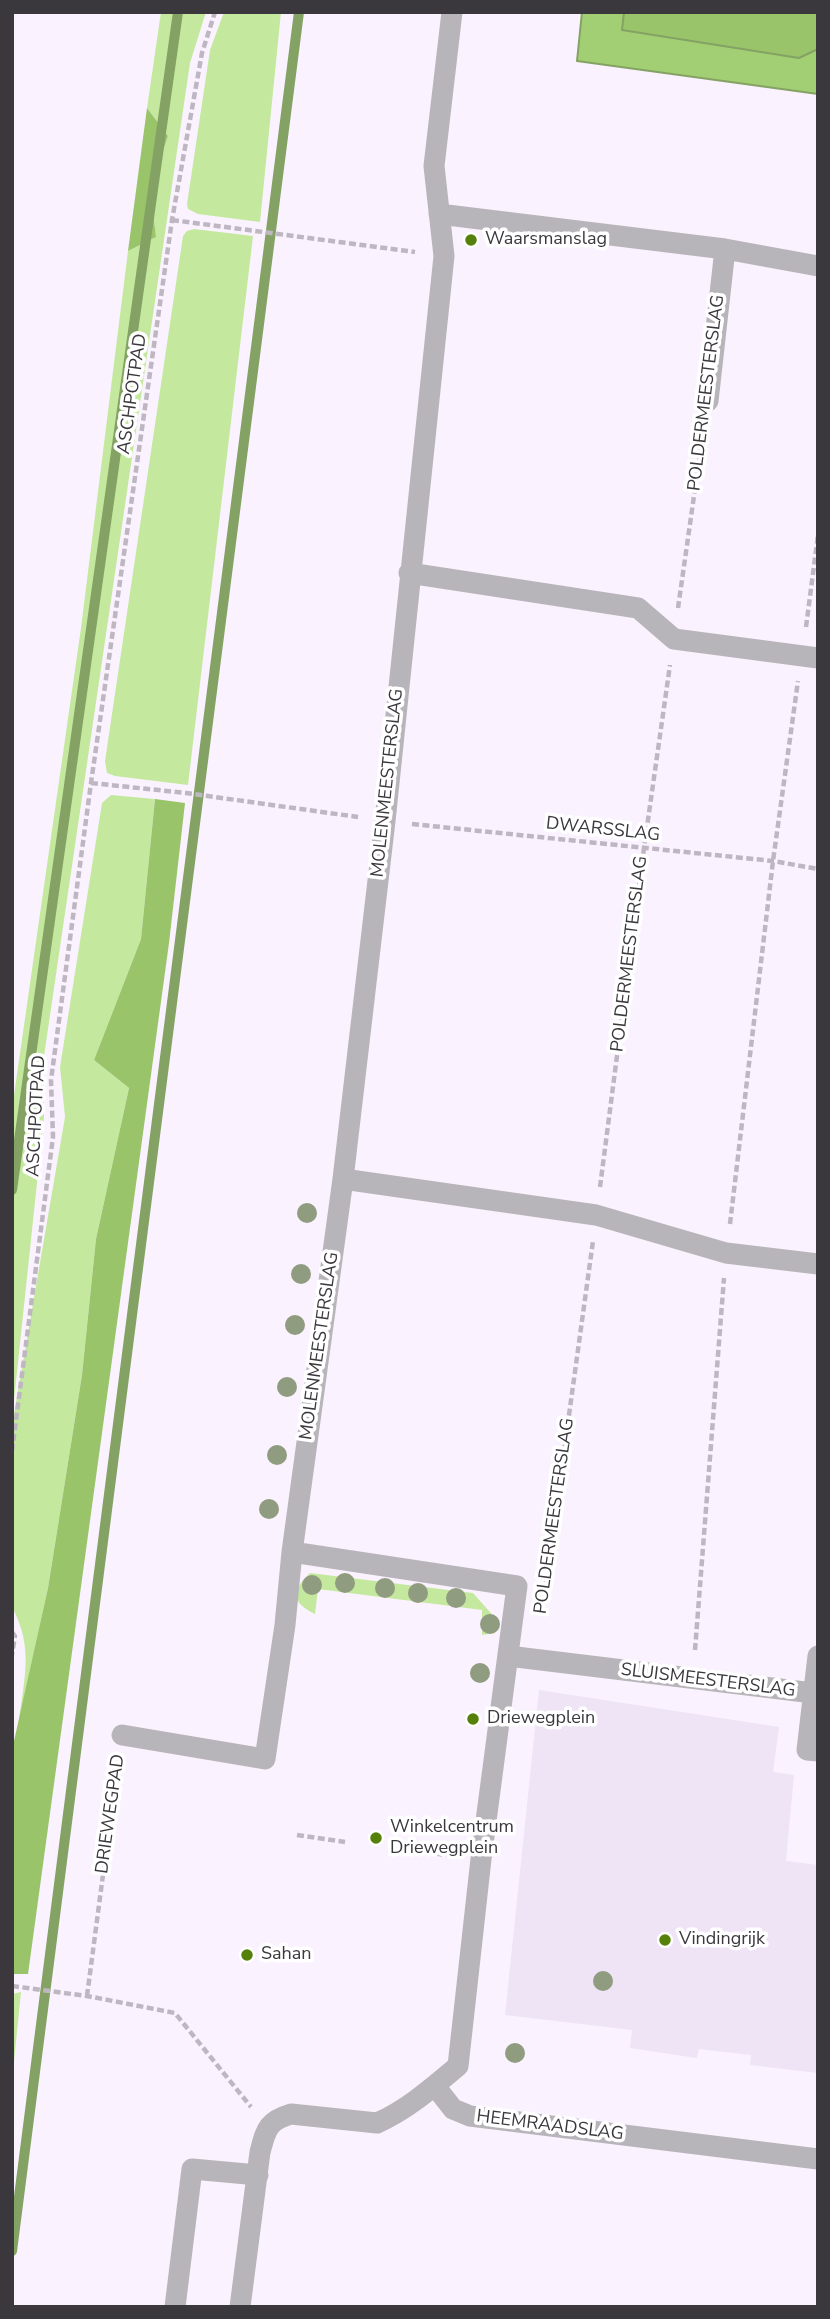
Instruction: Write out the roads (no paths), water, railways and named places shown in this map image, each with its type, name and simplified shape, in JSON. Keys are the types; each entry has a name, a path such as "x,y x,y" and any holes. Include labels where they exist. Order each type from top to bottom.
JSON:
{"street":[{"name":"MOLENMEESTERSLAG","path":"265,1759 343,1178 384,821 444,256 433,166 452,12"},
{"path":"439,214 725,249 818,266"},
{"name":"POLDERMEESTERSLAG","path":"708,401 725,249"},
{"path":"409,573 638,608 674,639 810,657"},
{"path":"343,1178 596,1214 726,1253 818,1264"},
{"path":"240,2307 260,2152 267,2127 278,2118 290,2114 377,2123 389,2118 435,2086 458,2066 481,1859 517,1586 292,1552"},
{"name":"SLUISMEESTERSLAG","path":"508,1656 813,1693 807,1750 818,1751"},
{"path":"813,1693 818,1656"},
{"name":"DRIEWEGPAD","path":"122,1735 265,1759"},
{"name":"HEEMRAADSLAG","path":"435,2086 453,2109 470,2116 818,2159"},
{"path":"175,2307 192,2169 258,2175"}],"waterway":[{"path":"12,1190 178,12"},
{"path":"12,2251 299,12"}],"place":[{"name":"Waarsmanslag","path":"471,240"},
{"name":"Driewegplein","path":"473,1719"},
{"name":"Winkelcentrum Driewegplein","path":"376,1838"},
{"name":"Vindingrijk","path":"665,1940"},
{"name":"Sahan","path":"247,1955"}]}
